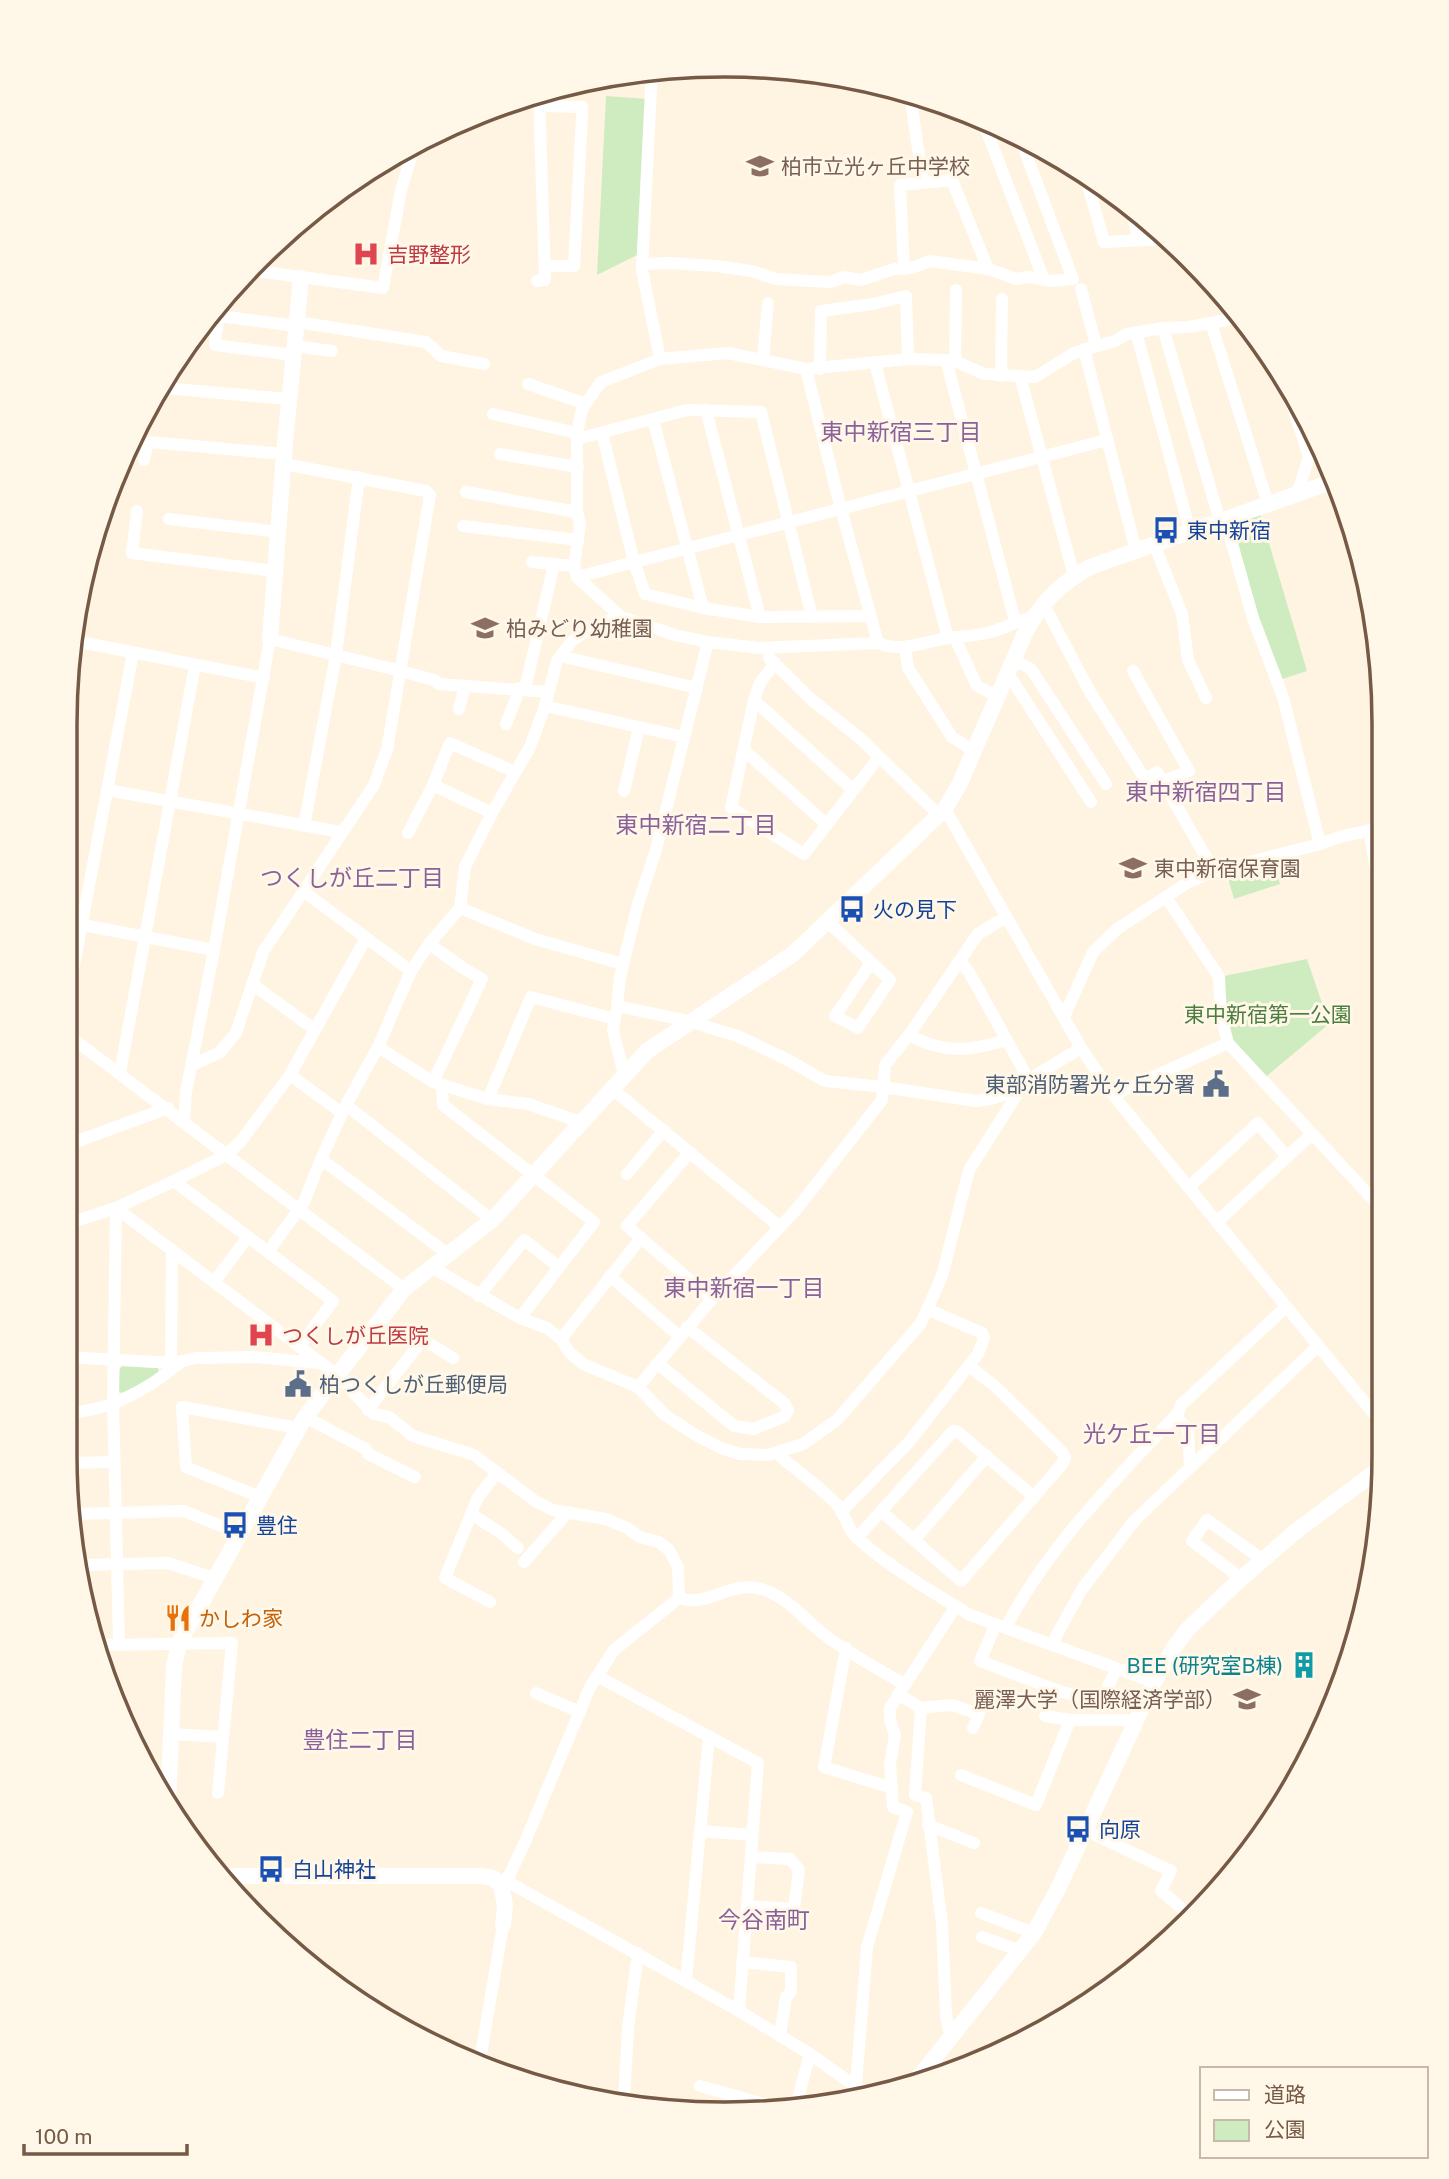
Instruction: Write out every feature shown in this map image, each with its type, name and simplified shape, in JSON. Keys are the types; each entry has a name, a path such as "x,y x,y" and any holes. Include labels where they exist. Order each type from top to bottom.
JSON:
{"street":[{"path":"651,82 642,264 660,359"},
{"path":"545,266 574,266 582,115 582,107 550,101"},
{"path":"537,281 545,280 540,104"},
{"path":"912,105 923,183"},
{"path":"989,134 1044,280"},
{"path":"642,264 716,266 751,271 777,279 830,282 844,278 860,280 930,261 988,269 1017,279 1073,279 1025,152"},
{"path":"262,273 383,288 401,190 410,159"},
{"path":"904,269 900,185 952,180 988,269"},
{"path":"1089,190 1104,242 1153,240"},
{"path":"1135,225 1139,240"},
{"path":"184,1121 186,1092 270,639 301,278"},
{"path":"1081,289 1107,440 1136,551"},
{"path":"956,290 951,361 974,474 1015,621"},
{"path":"820,369 821,311 873,304 906,296 908,359"},
{"path":"1001,376 1002,299"},
{"path":"764,360 768,303"},
{"path":"223,316 426,342 441,356 484,364"},
{"path":"576,572 580,524 577,512 577,436 582,409 601,382 660,359 728,353 806,369 908,359 951,361 984,374 1035,377 1058,361 1136,332 1189,327 1229,319"},
{"path":"218,321 215,345 332,351"},
{"path":"1211,323 1268,504"},
{"path":"1163,328 1253,618 1283,698 1320,844"},
{"path":"1136,332 1190,531"},
{"path":"875,363 951,638 977,687 997,696"},
{"path":"806,369 878,643"},
{"path":"1020,376 1074,576"},
{"path":"528,383 586,404"},
{"path":"171,389 289,399"},
{"path":"493,414 577,436 602,433 687,410 761,412 812,617"},
{"path":"706,410 760,617"},
{"path":"653,419 703,608"},
{"path":"1297,494 1308,457 1299,426"},
{"path":"602,433 634,562 645,594 703,608 760,617 870,616"},
{"path":"576,572 687,549 1107,440"},
{"path":"144,460 148,442 284,459 426,491 430,495 387,750 374,785 263,952 236,1033 219,1054 192,1065"},
{"path":"500,454 578,467"},
{"path":"304,826 335,655 359,477"},
{"path":"169,1785 174,1667 179,1643 302,1423 404,1289 492,1220 647,1051 793,954 942,812 953,797 975,751 1032,617 1056,590 1090,567 1326,484"},
{"path":"466,492 577,512"},
{"path":"137,511 132,553 275,571"},
{"path":"169,519 278,531"},
{"path":"463,526 578,540"},
{"path":"1154,544 1182,614 1188,660 1206,698"},
{"path":"532,562 554,564 576,572 621,617 675,635 759,648 878,643 889,647 905,647 989,632 1032,617"},
{"path":"506,724 522,689 554,564"},
{"path":"1043,603 1090,692 1145,779 1157,772 1214,871"},
{"path":"268,1252 304,1202 344,1109 378,1047 411,971 429,944 460,908 465,867 530,747 560,656 571,642 582,634 621,617"},
{"path":"270,639 401,671 434,680 439,684 548,692"},
{"path":"83,642 264,678"},
{"path":"624,1075 613,1030 622,964 656,850 708,642"},
{"path":"905,647 908,668 952,737 975,751"},
{"path":"759,648 812,700 861,739 942,812 1082,1048 1113,1095 1372,1412"},
{"path":"77,954 133,653"},
{"path":"560,656 697,688"},
{"path":"775,663 760,682 754,700 731,808 804,854 879,757"},
{"path":"120,1073 195,665"},
{"path":"1010,666 1031,669 1107,784"},
{"path":"1010,666 1091,802"},
{"path":"1133,671 1189,771 1163,782"},
{"path":"459,709 464,686"},
{"path":"754,700 853,790"},
{"path":"545,706 684,737"},
{"path":"624,791 639,727"},
{"path":"408,833 433,785 450,743 515,772"},
{"path":"744,750 826,824"},
{"path":"433,785 492,813"},
{"path":"107,790 341,832"},
{"path":"1064,1017 1093,952 1117,929 1187,883 1214,871 1320,844 1343,835 1372,830"},
{"path":"303,891 411,971"},
{"path":"1166,897 1219,977 1221,1016 1228,1043 1372,1198"},
{"path":"460,908 535,939 622,964"},
{"path":"638,1387 712,1298 795,1211 882,1100 885,1065 909,1035 978,934 1006,917"},
{"path":"828,922 872,962 890,980 858,1028 835,1016 872,962"},
{"path":"83,925 214,950"},
{"path":"77,1221 117,1208 174,1181 226,1155 241,1141 290,1075 366,938"},
{"path":"429,944 482,979 438,1084 443,1105 594,1222 520,1318"},
{"path":"959,961 969,972 1006,1040 1024,1083"},
{"path":"252,984 314,1029"},
{"path":"488,1099 531,997 689,1021 740,1037 825,1081 976,1101 990,1099 1024,1083 1082,1048"},
{"path":"909,1035 933,1046 950,1049 974,1049 1006,1040"},
{"path":"77,1042 404,1289"},
{"path":"1113,1095 1228,1043"},
{"path":"378,1047 438,1084 488,1099 528,1104 581,1122"},
{"path":"290,1075 344,1109 492,1220"},
{"path":"432,1268 520,1318 547,1328 561,1339 569,1352 583,1364 638,1387 665,1415 721,1448 740,1454 775,1453 803,1444 837,1420 921,1323 942,1276 969,1170 1024,1083"},
{"path":"611,1088 780,1227"},
{"path":"77,1141 168,1108"},
{"path":"1189,1187 1258,1123 1287,1157"},
{"path":"627,1174 664,1130"},
{"path":"1217,1222 1312,1134"},
{"path":"690,1152 627,1226 712,1298"},
{"path":"321,1159 449,1255"},
{"path":"174,1181 333,1301 299,1347"},
{"path":"117,1208 337,1375 374,1414 389,1417 413,1436 474,1455 535,1501 553,1510 606,1519 640,1537 659,1542 669,1550 678,1566 678,1598"},
{"path":"117,1208 113,1402 119,1644"},
{"path":"215,1282 248,1237"},
{"path":"561,1339 640,1238"},
{"path":"480,1296 524,1240 559,1267"},
{"path":"77,1412 87,1412 141,1392 161,1379 177,1362 172,1251"},
{"path":"610,1276 784,1403 788,1410 785,1416 754,1429 734,1426 657,1363"},
{"path":"1116,1670 1101,1701 1050,1688 980,1661 1040,1570 1076,1524 1175,1416 1181,1405 1286,1307"},
{"path":"842,1512 873,1476 909,1442 969,1366 981,1346 984,1338 982,1333 927,1309"},
{"path":"368,1410 421,1343 427,1342 453,1358"},
{"path":"1052,1644 1082,1589 1135,1520 1318,1346"},
{"path":"77,1358 177,1362 195,1358 254,1357 320,1363"},
{"path":"881,1511 961,1581 1065,1457 996,1387 969,1366"},
{"path":"260,1497 186,1467 182,1407 302,1423 366,1449 368,1454 415,1477"},
{"path":"1175,1416 1188,1429 1190,1467"},
{"path":"857,1538 953,1431 958,1432 1034,1497"},
{"path":"775,1453 839,1507 851,1532 857,1538 888,1562 970,1615 1154,1682"},
{"path":"914,1540 987,1456"},
{"path":"77,1463 114,1462"},
{"path":"490,1602 445,1578 478,1497 497,1473"},
{"path":"924,2070 1034,1933 1058,1889 1154,1682 1175,1646 1188,1629 1295,1532 1372,1475"},
{"path":"80,1514 184,1511 239,1533"},
{"path":"524,1562 568,1512"},
{"path":"471,1514 518,1548"},
{"path":"1242,1579 1192,1541 1207,1520 1263,1560"},
{"path":"87,1565 168,1563 214,1578"},
{"path":"678,1598 695,1602 731,1588 751,1587 781,1597 824,1635 901,1689 921,1708"},
{"path":"501,1885 510,1874 525,1842 597,1676 614,1650 678,1598"},
{"path":"856,2085 867,1947 907,1812 893,1807 890,1764 895,1735 890,1720 890,1708 956,1606"},
{"path":"106,1645 232,1643 218,1794"},
{"path":"846,1648 824,1767 892,1788"},
{"path":"597,1676 758,1763 739,2011"},
{"path":"536,1693 580,1712"},
{"path":"921,1708 951,1704 979,1714 973,1728"},
{"path":"921,1708 915,1795 926,1798 942,1924 946,2016 951,2038"},
{"path":"1045,1716 1070,1720 1137,1720"},
{"path":"961,1775 1037,1805 1070,1720"},
{"path":"170,1734 223,1737"},
{"path":"687,1981 709,1737"},
{"path":"928,1825 974,1843"},
{"path":"1085,1830 1171,1871 1161,1891 1184,1910"},
{"path":"700,1831 752,1835"},
{"path":"747,1906 794,1909 799,1870 790,1859 751,1857"},
{"path":"234,1876 493,1878 501,1885 505,1905 481,2055"},
{"path":"501,1885 510,1883 638,1953 810,2054 859,2088"},
{"path":"981,1913 1034,1933"},
{"path":"982,1937 1021,1951"},
{"path":"624,2094 628,2028 638,1953"},
{"path":"742,1962 791,1967 791,1992 786,1997 780,2036"},
{"path":"798,2097 810,2054"},
{"path":"700,2086 753,2101"},
{"path":"733,2096 733,2102"}],"green space":[{"path":"606,96 647,99 637,255 597,275"},
{"path":"1260,513 1307,671 1279,680 1256,616 1233,525"},
{"path":"1275,865 1280,884 1234,899 1228,878"},
{"name":"東中新宿第一公園","path":"1307,959 1329,1024 1262,1080 1228,1043 1219,977"},
{"path":"122,1366 158,1368 159,1374 122,1393 118,1391 119,1370"}],"place":[{"name":"柏市立光ヶ丘中学校","path":"760,166"},
{"name":"吉野整形","path":"366,254"},
{"name":"東中新宿","path":"1166,530"},
{"name":"柏みどり幼稚園","path":"485,628"},
{"name":"東中新宿保育園","path":"1133,868"},
{"name":"火の見下","path":"852,909"},
{"name":"東部消防署光ヶ丘分署","path":"1216,1084"},
{"name":"つくしが丘医院","path":"261,1335"},
{"name":"柏つくしが丘郵便局","path":"298,1384"},
{"name":"豊住","path":"235,1525"},
{"name":"かしわ家","path":"178,1618"},
{"name":"BEE (研究室B棟)","path":"1304,1665"},
{"name":"麗澤大学（国際経済学部）","path":"1247,1699"},
{"name":"向原","path":"1078,1829"},
{"name":"白山神社","path":"271,1869"}],"district":[{"name":"東中新宿三丁目","path":"901,431"},
{"name":"東中新宿四丁目","path":"1206,791"},
{"name":"東中新宿二丁目","path":"696,824"},
{"name":"つくしが丘二丁目","path":"352,877"},
{"name":"東中新宿一丁目","path":"744,1287"},
{"name":"光ケ丘一丁目","path":"1152,1433"},
{"name":"豊住二丁目","path":"360,1739"},
{"name":"今谷南町","path":"764,1919"}]}
